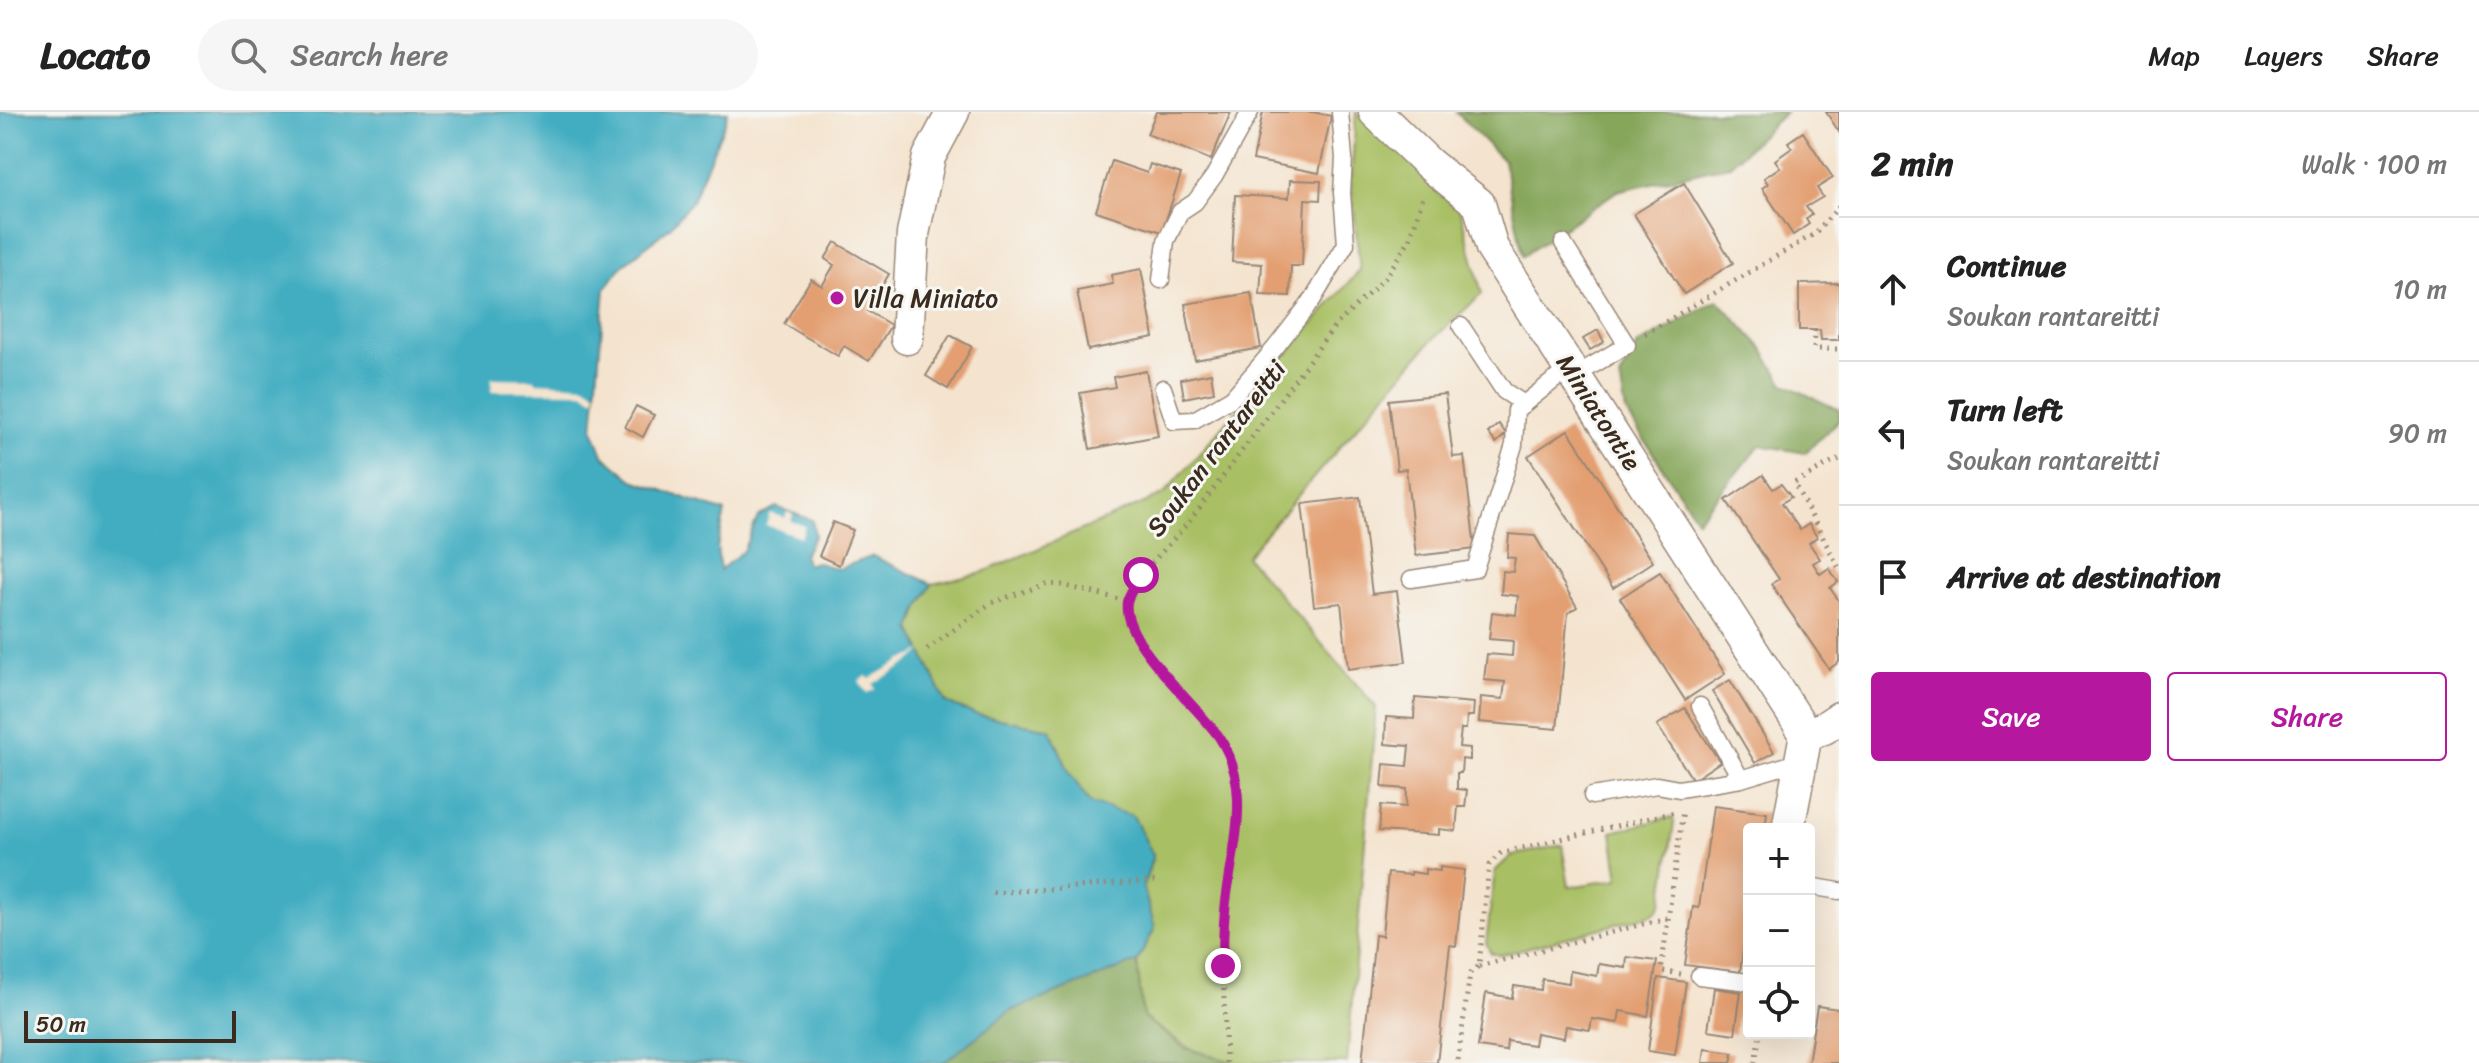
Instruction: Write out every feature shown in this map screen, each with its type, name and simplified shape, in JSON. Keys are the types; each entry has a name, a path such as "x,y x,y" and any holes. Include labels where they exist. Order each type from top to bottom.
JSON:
{"street":[{"path":"907,338 913,234 929,157 953,112"},
{"name":"Miniatontie","path":"1375,112 1429,164 1479,204 1492,248 1817,735"},
{"path":"1790,823 1817,735"}],"lane":[{"path":"1161,280 1166,241 1180,212 1195,202 1214,176 1250,112"},
{"path":"1163,388 1174,421 1194,420 1232,398 1313,299 1346,244 1340,112"},
{"path":"1411,579 1475,569 1514,445 1516,410 1573,371 1627,345 1563,243"},
{"path":"1461,326 1504,391 1524,404"},
{"path":"1700,706 1741,779"},
{"path":"1592,796 1657,785 1679,789 1741,779 1817,735"},
{"path":"1815,887 1839,891"},
{"path":"1699,976 1743,981"}],"path":[{"name":"Soukan rantareitti","path":"1127,601 1141,575 1189,522 1334,327 1385,278 1410,239 1425,188"},
{"path":"1627,345 1816,233 1839,206"},
{"path":"1815,330 1814,349 1839,349"},
{"path":"1839,459 1794,483 1839,568"},
{"path":"927,649 991,603 1046,584 1127,601 1128,617 1138,638 1159,668 1219,737 1232,764 1239,790 1239,823 1225,911 1226,1063"},
{"path":"1479,966 1489,865 1501,853 1697,807"},
{"path":"1683,810 1661,971 1699,976"},
{"path":"993,893 1156,881"},
{"path":"1458,1060 1470,973 1479,966 1667,918"},
{"path":"1755,1063 1759,1039"}],"green space":[{"path":"1356,112 1457,198 1482,294 1432,340 1246,556 1376,707 1347,1063 1235,1063 1192,1050 1143,1017 1137,962 1155,928 1143,888 1153,855 1133,817 1090,803 1070,774 1050,729 974,714 946,703 911,629 932,584 979,574 1163,495 1360,270 1351,181"},
{"path":"1456,112 1786,112 1730,165 1617,191 1523,256 1504,161"},
{"path":"1718,300 1762,348 1784,384 1839,410 1839,420 1805,453 1760,445 1697,520 1626,412 1620,378 1638,345"},
{"path":"1673,818 1674,823 1662,903 1658,910 1651,915 1500,955 1491,953 1486,943 1495,871 1511,856 1562,845 1569,887 1619,879 1612,832"},
{"path":"1137,962 1143,1017 1185,1048 1235,1063 943,1063 1009,1011"}],"water":[{"path":"0,112 728,112 692,201 670,227 623,265 605,289 593,429 603,455 633,480 725,512 717,548 720,570 743,551 758,517 776,507 812,520 815,535 803,556 808,565 815,562 838,569 873,556 932,584 911,629 946,703 974,714 1050,729 1070,774 1090,803 1133,816 1153,855 1143,888 1155,928 1137,962 1010,1011 943,1063 0,1063"}],"pier":[{"path":"492,378 585,385 596,392 595,399 583,392 491,391"},
{"path":"787,512 793,514 791,521 805,526 801,537 766,525 770,513 785,518"},
{"path":"925,650 873,684 875,689 867,693 859,681 867,676 869,679"}],"building":[{"path":"1156,112 1231,112 1211,160 1147,134"},
{"path":"1263,112 1313,112 1331,116 1319,173 1253,160"},
{"path":"1826,112 1839,112 1839,132"},
{"path":"1803,132 1833,178 1817,188 1823,197 1806,207 1812,215 1806,219 1809,224 1793,235 1762,188 1768,184 1764,178 1780,167 1775,160 1792,148 1788,142"},
{"path":"1112,161 1147,173 1150,164 1181,174 1162,232 1096,211"},
{"path":"1290,180 1321,181 1320,200 1305,199 1302,266 1291,266 1290,296 1260,295 1262,264 1232,262 1235,195 1289,198"},
{"path":"1684,183 1733,263 1684,294 1634,214"},
{"name":"Villa Miniato","path":"835,242 889,274 867,311 891,325 869,361 844,346 838,356 784,324 811,279 822,286 834,265 825,259"},
{"path":"1141,269 1154,337 1088,350 1077,291 1113,284 1111,275"},
{"path":"1839,283 1839,340 1821,340 1820,330 1799,330 1799,284"},
{"path":"1251,293 1261,348 1195,360 1185,304"},
{"path":"1598,330 1604,342 1590,350 1583,339"},
{"path":"950,335 972,347 948,389 926,376"},
{"path":"1146,371 1158,436 1090,449 1080,393 1115,387 1113,377"},
{"path":"1211,373 1214,392 1184,398 1181,379"},
{"path":"1445,394 1453,457 1464,456 1475,549 1416,556 1406,469 1397,470 1389,400"},
{"path":"636,406 654,415 643,437 625,427"},
{"path":"1499,424 1506,434 1496,443 1488,433"},
{"path":"1568,430 1653,562 1613,588 1528,456"},
{"path":"1763,475 1773,489 1781,484 1791,497 1782,503 1800,530 1809,524 1817,537 1809,543 1820,559 1813,563 1820,574 1829,568 1838,582 1830,588 1839,601 1839,662 1829,669 1771,584 1779,579 1726,500"},
{"path":"1360,497 1372,594 1397,591 1406,662 1348,669 1341,603 1314,606 1302,504"},
{"path":"833,522 853,530 839,565 819,556"},
{"path":"1509,534 1535,536 1577,607 1568,613 1557,729 1479,722 1481,697 1503,699 1505,682 1484,680 1487,654 1512,656 1513,641 1489,639 1492,612 1516,615 1518,596 1501,594 1503,571 1513,572 1515,558 1507,557"},
{"path":"1660,572 1725,674 1685,700 1620,598"},
{"path":"1730,680 1774,752 1755,763 1712,691"},
{"path":"1415,698 1474,703 1473,716 1467,716 1466,729 1461,729 1459,747 1470,748 1470,760 1462,759 1461,773 1457,773 1457,789 1467,790 1465,807 1458,807 1456,831 1439,829 1439,835 1379,831 1381,805 1406,807 1407,789 1382,787 1384,764 1407,766 1409,746 1385,744 1386,717 1414,719"},
{"path":"1685,708 1720,762 1693,780 1657,725"},
{"path":"1713,806 1767,813 1766,823 1743,823 1743,951 1740,972 1685,965 1693,907 1699,908"},
{"path":"1440,867 1464,870 1456,946 1450,945 1437,1063 1362,1063 1375,935 1382,936 1388,873 1425,874 1425,869 1440,871"},
{"path":"1627,957 1657,961 1648,1016 1620,1011 1618,1023 1592,1019 1590,1030 1566,1026 1564,1038 1536,1033 1534,1045 1507,1041 1506,1051 1478,1047 1486,993 1512,998 1514,986 1541,990 1542,979 1569,983 1570,971 1597,976 1599,964 1626,968"},
{"path":"1658,978 1686,982 1675,1055 1648,1051"},
{"path":"1714,988 1741,992 1735,1034 1708,1030"},
{"path":"1817,1006 1839,1009 1839,1063 1808,1063 1812,1039 1815,1039"},
{"path":"1705,1049 1733,1053 1731,1063 1703,1063"}],"place":[{"name":"Villa Miniato","path":"837,298"}],"route":[{"path":"1141,575 1127,601 1128,617 1159,668 1219,737 1232,764 1239,790 1239,823 1225,911 1223,966"}]}
